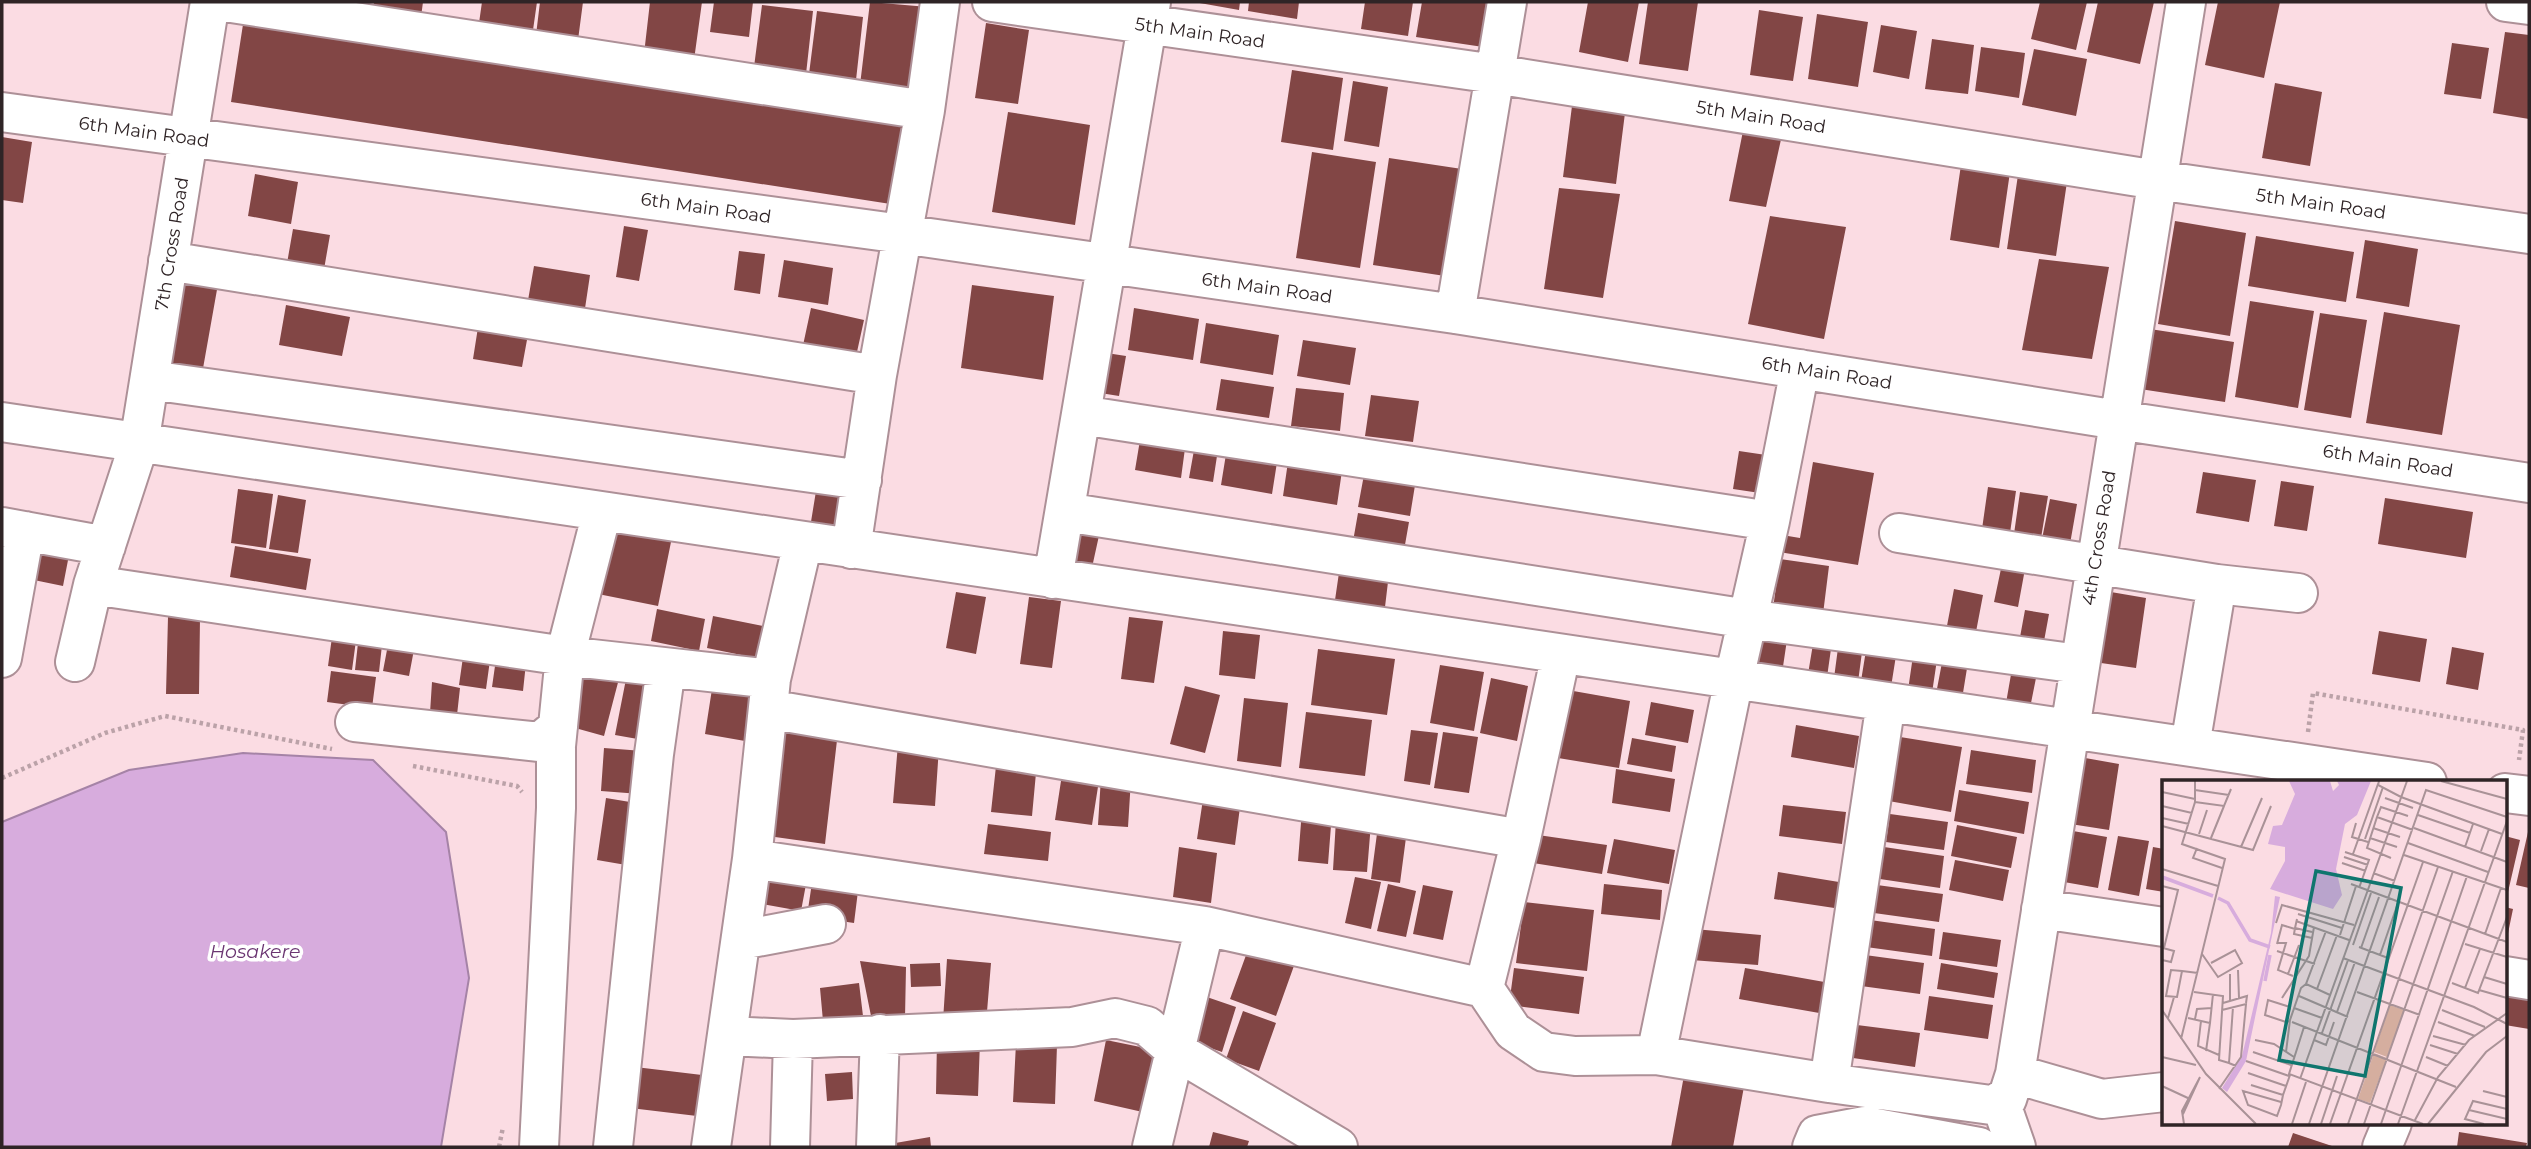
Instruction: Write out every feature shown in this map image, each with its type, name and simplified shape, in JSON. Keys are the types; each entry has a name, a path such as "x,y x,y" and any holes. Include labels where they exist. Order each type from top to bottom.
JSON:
{"street":[{"name":"7th Cross Road","path":"75,662 93,585 139,444 210,2"},
{"path":"225,2 925,110"},
{"path":"851,549 877,375 925,110 940,2"},
{"name":"5th Main Road","path":"992,2 1149,14 1495,75 2157,180 2529,234"},
{"path":"1455,314 1507,2"},
{"name":"4th Cross Road","path":"2008,1088 2041,909 2186,2"},
{"path":"2506,2 2529,5"},
{"path":"1054,579 1149,14"},
{"name":"6th Main Road","path":"2,112 902,234 1455,314 2529,483"},
{"path":"169,261 877,375"},
{"path":"1656,1055 1800,369"},
{"path":"150,380 862,480"},
{"path":"1081,415 1770,521"},
{"path":"2,422 2414,780"},
{"path":"539,1147 558,727 565,656 602,512"},
{"path":"1065,512 1748,619 2080,664"},
{"path":"2,658 13,529 106,546"},
{"path":"1899,533 2095,566 2298,593"},
{"path":"711,1147 752,859 769,694 803,542"},
{"path":"2190,746 2217,584"},
{"path":"93,585 565,656 666,668 769,694 1521,839"},
{"path":"1484,988 1521,839 1561,654"},
{"path":"613,1147 654,754 666,668"},
{"path":"1829,1083 1886,702"},
{"path":"348,737 540,742 558,727"},
{"path":"752,859 1205,926 1484,988 1513,1031 1544,1052 1576,1056 1656,1055 1829,1083 1991,1105 2008,1088"},
{"path":"2041,909 2162,927"},
{"path":"741,940 826,924"},
{"path":"1152,1147 1205,926"},
{"path":"2506,976 2529,980"},
{"path":"728,1036 793,1039 1072,1027 1115,1018 1146,1026 1177,1051 1338,1147"},
{"path":"876,1147 880,1034"},
{"path":"790,1147 793,1039"},
{"path":"2008,1088 2102,1099 2162,1092"},
{"path":"2008,1088 2016,1147"},
{"path":"2382,1147 2392,1124"},
{"path":"1812,1147 1817,1135 1865,1126 1979,1147"}],"path":[{"path":"2306,744 2313,693 2523,730 2517,786"},
{"path":"2,778 105,733 165,716 348,737"},
{"path":"409,765 517,786 526,797"},
{"path":"499,1147 504,1123"}],"water":[{"name":"Hosakere","path":"243,753 373,760 446,832 469,978 441,1147 2,1147 2,822 129,770"}],"building":[{"path":"374,2 423,2 421,17 373,11"},
{"path":"482,2 537,2 533,30 479,23"},
{"path":"540,2 583,2 578,40 536,35"},
{"path":"650,2 702,2 694,60 644,54"},
{"path":"714,2 753,2 749,37 710,32"},
{"path":"870,2 928,7 917,92 860,85"},
{"path":"1194,2 1240,2 1239,10"},
{"path":"1249,2 1299,2 1297,19 1248,11"},
{"path":"1365,2 1413,2 1408,36 1361,29"},
{"path":"1422,2 1497,2 1490,48 1416,37"},
{"path":"1588,2 1639,2 1628,62 1579,52"},
{"path":"1648,2 1698,2 1688,71 1639,64"},
{"path":"2040,2 2087,2 2076,50 2031,39"},
{"path":"2098,2 2154,2 2140,64 2087,52"},
{"path":"2218,2 2280,2 2264,78 2205,65"},
{"path":"762,5 813,11 806,74 754,67"},
{"path":"1759,10 1803,17 1793,81 1750,75"},
{"path":"817,11 863,17 856,80 809,74"},
{"path":"1817,14 1868,22 1858,87 1808,79"},
{"path":"244,18 910,120 897,205 231,102"},
{"path":"986,23 1029,30 1018,104 975,98"},
{"path":"1881,25 1917,31 1909,79 1873,72"},
{"path":"2505,32 2529,35 2529,119 2493,113"},
{"path":"1932,39 1974,45 1968,94 1925,89"},
{"path":"2452,43 2489,48 2481,99 2444,94"},
{"path":"1981,47 2025,53 2019,98 1975,91"},
{"path":"2034,49 2087,59 2076,116 2022,105"},
{"path":"1292,70 1343,78 1333,150 1281,142"},
{"path":"1353,81 1388,87 1379,147 1344,141"},
{"path":"2275,83 2322,92 2310,166 2262,158"},
{"path":"1572,106 1625,113 1616,184 1563,177"},
{"path":"1008,112 1090,125 1075,225 992,212"},
{"path":"1743,131 1782,135 1766,207 1729,201"},
{"path":"2,137 32,142 23,203 2,200"},
{"path":"1312,152 1376,162 1360,268 1296,258"},
{"path":"1389,158 1462,169 1445,276 1373,265"},
{"path":"1961,165 2010,172 1999,248 1950,240"},
{"path":"255,174 298,182 291,224 248,216"},
{"path":"2018,175 2067,182 2056,256 2007,249"},
{"path":"1559,188 1620,194 1603,298 1544,289"},
{"path":"1770,216 1846,227 1824,339 1748,324"},
{"path":"2175,221 2246,233 2230,336 2158,324"},
{"path":"624,226 648,230 639,281 616,277"},
{"path":"293,229 330,235 323,275 286,269"},
{"path":"2256,236 2354,252 2346,302 2248,286"},
{"path":"2365,240 2418,249 2409,307 2356,298"},
{"path":"739,251 765,254 760,294 734,290"},
{"path":"2039,259 2109,267 2092,359 2022,350"},
{"path":"784,260 833,268 828,305 778,297"},
{"path":"534,266 590,275 584,315 527,306"},
{"path":"186,278 218,284 202,374 169,368"},
{"path":"972,285 1054,296 1043,380 961,368"},
{"path":"2250,301 2314,311 2298,408 2235,397"},
{"path":"286,305 350,317 342,356 279,345"},
{"path":"811,308 864,320 855,361 802,350"},
{"path":"1134,308 1199,319 1193,360 1128,350"},
{"path":"2384,312 2460,325 2442,435 2366,423"},
{"path":"2320,313 2367,320 2351,418 2304,410"},
{"path":"479,321 529,329 522,367 473,359"},
{"path":"1206,323 1279,335 1273,375 1200,363"},
{"path":"2150,329 2234,342 2225,402 2140,389"},
{"path":"1303,340 1356,348 1350,385 1297,376"},
{"path":"1100,352 1126,356 1119,396 1094,392"},
{"path":"1221,379 1274,387 1269,418 1216,410"},
{"path":"1296,388 1344,393 1340,431 1291,426"},
{"path":"1371,395 1419,401 1413,442 1365,436"},
{"path":"1141,434 1186,441 1181,478 1135,470"},
{"path":"1196,439 1219,443 1213,482 1189,478"},
{"path":"1227,448 1278,456 1272,494 1221,485"},
{"path":"1739,451 1766,455 1760,493 1733,489"},
{"path":"1289,455 1343,464 1337,505 1283,496"},
{"path":"1813,462 1874,473 1858,565 1779,552 1782,535 1800,538"},
{"path":"1366,464 1417,473 1410,516 1358,507"},
{"path":"2203,472 2256,480 2249,522 2196,513"},
{"path":"2281,481 2314,486 2307,531 2274,526"},
{"path":"817,485 842,489 834,538 809,534"},
{"path":"1988,487 2016,491 2010,533 1982,529"},
{"path":"238,489 273,494 266,548 231,543"},
{"path":"2020,492 2048,496 2041,538 2014,534"},
{"path":"278,495 306,500 298,553 269,549"},
{"path":"2385,498 2473,512 2466,558 2378,544"},
{"path":"2050,499 2077,504 2070,544 2042,539"},
{"path":"1358,513 1409,522 1403,556 1352,547"},
{"path":"1068,523 1100,531 1091,572 1058,564"},
{"path":"611,530 671,542 658,606 598,594"},
{"path":"235,546 311,559 306,590 230,577"},
{"path":"36,548 69,555 63,586 29,579"},
{"path":"1341,559 1390,565 1385,607 1335,600"},
{"path":"1780,559 1829,566 1822,622 1772,615"},
{"path":"2002,564 2025,569 2018,607 1994,602"},
{"path":"1954,589 1983,595 1975,637 1946,631"},
{"path":"2105,591 2146,598 2136,668 2094,662"},
{"path":"956,592 986,597 976,654 946,648"},
{"path":"1029,597 1061,601 1052,668 1020,664"},
{"path":"657,609 705,619 699,651 651,641"},
{"path":"2025,610 2049,614 2042,652 2018,648"},
{"path":"713,616 763,626 756,658 707,648"},
{"path":"168,617 200,618 199,694 166,694"},
{"path":"1129,617 1163,621 1154,683 1121,679"},
{"path":"1760,629 1788,633 1781,680 1753,675"},
{"path":"333,630 357,633 352,670 328,666"},
{"path":"1223,631 1260,635 1255,679 1219,675"},
{"path":"2379,631 2427,639 2420,682 2372,674"},
{"path":"1815,632 1833,635 1827,677 1808,674"},
{"path":"1840,633 1864,637 1858,682 1834,678"},
{"path":"359,634 383,636 379,672 355,670"},
{"path":"390,634 416,639 409,676 383,671"},
{"path":"1868,638 1898,643 1891,687 1861,681"},
{"path":"2452,647 2484,653 2478,690 2446,684"},
{"path":"1318,649 1395,659 1387,715 1311,705"},
{"path":"1914,649 1938,653 1932,693 1908,690"},
{"path":"464,650 491,653 486,689 459,685"},
{"path":"1944,652 1969,656 1962,699 1936,694"},
{"path":"496,659 526,663 523,691 492,687"},
{"path":"585,661 621,671 604,736 568,726"},
{"path":"2013,663 2038,668 2030,708 2006,703"},
{"path":"1440,665 1484,672 1474,731 1430,723"},
{"path":"331,671 376,677 372,708 327,702"},
{"path":"627,674 660,680 649,741 615,735"},
{"path":"1491,678 1528,686 1517,741 1480,733"},
{"path":"432,682 460,688 457,715 430,713"},
{"path":"1185,686 1220,695 1205,753 1170,744"},
{"path":"712,689 751,695 745,741 705,734"},
{"path":"1562,689 1630,701 1619,768 1552,757"},
{"path":"1244,698 1288,703 1281,767 1237,761"},
{"path":"1651,702 1694,710 1688,743 1645,735"},
{"path":"1306,712 1372,720 1365,776 1299,768"},
{"path":"782,716 839,723 825,844 768,836"},
{"path":"1796,725 1859,736 1854,768 1791,757"},
{"path":"1411,730 1438,733 1430,785 1404,781"},
{"path":"1443,732 1478,737 1469,793 1434,788"},
{"path":"1894,736 1962,747 1951,812 1883,800"},
{"path":"1632,738 1676,746 1672,772 1627,764"},
{"path":"898,744 939,747 935,806 893,803"},
{"path":"604,748 643,751 640,794 601,791"},
{"path":"1971,750 2036,760 2032,793 1966,784"},
{"path":"2074,756 2119,764 2109,830 2064,823"},
{"path":"997,757 1037,762 1032,816 991,812"},
{"path":"1063,768 1100,774 1092,825 1055,820"},
{"path":"1616,769 1675,779 1670,812 1612,803"},
{"path":"1101,777 1131,779 1128,827 1098,825"},
{"path":"1205,786 1242,792 1235,845 1197,839"},
{"path":"1959,790 2029,802 2024,834 1954,821"},
{"path":"606,798 642,804 632,866 597,860"},
{"path":"1783,805 1846,812 1842,844 1779,836"},
{"path":"1302,810 1332,813 1328,864 1298,861"},
{"path":"1890,814 1948,822 1944,850 1886,842"},
{"path":"1336,820 1371,823 1367,872 1333,870"},
{"path":"988,824 1051,832 1048,861 984,854"},
{"path":"1957,825 2017,837 2011,868 1951,856"},
{"path":"1378,826 1407,830 1400,883 1371,879"},
{"path":"2073,831 2107,837 2098,888 2064,882"},
{"path":"2529,832 2529,888 2516,885"},
{"path":"1538,835 1607,845 1602,874 1533,863"},
{"path":"2118,836 2149,841 2139,896 2108,890"},
{"path":"2506,836 2520,840 2506,892"},
{"path":"1614,839 1675,850 1669,884 1607,873"},
{"path":"1179,847 1217,853 1211,903 1173,897"},
{"path":"1884,847 1944,856 1940,888 1880,879"},
{"path":"2153,847 2162,849 2162,892 2146,889"},
{"path":"1955,860 2009,870 2003,901 1949,890"},
{"path":"763,871 807,879 801,911 757,903"},
{"path":"1778,872 1845,883 1841,909 1774,899"},
{"path":"813,876 859,883 854,923 807,916"},
{"path":"1355,877 1381,882 1371,929 1345,923"},
{"path":"1388,884 1416,891 1406,937 1377,931"},
{"path":"1604,884 1662,890 1660,920 1601,914"},
{"path":"1423,885 1453,891 1443,940 1413,934"},
{"path":"1877,885 1943,894 1939,922 1874,913"},
{"path":"1524,902 1594,910 1587,971 1516,963"},
{"path":"2506,907 2513,909 2506,943"},
{"path":"1870,920 1935,929 1932,956 1866,947"},
{"path":"1694,929 1761,935 1758,965 1691,960"},
{"path":"1943,932 2001,940 1997,967 1939,959"},
{"path":"1249,947 1295,963 1276,1016 1230,999"},
{"path":"1865,955 1924,963 1920,994 1861,986"},
{"path":"947,959 991,963 986,1024 943,1021"},
{"path":"860,961 906,967 905,1018 871,1016"},
{"path":"940,963 941,986 911,987 910,964"},
{"path":"1941,963 1998,973 1994,998 1937,989"},
{"path":"1514,968 1584,977 1579,1014 1509,1005"},
{"path":"1745,968 1830,983 1825,1014 1739,999"},
{"path":"859,983 863,1016 823,1021 820,988"},
{"path":"2506,990 2529,993 2529,1029 2506,1025"},
{"path":"1201,995 1236,1007 1222,1052 1187,1040"},
{"path":"1929,996 1993,1005 1988,1039 1924,1030"},
{"path":"1243,1011 1276,1023 1259,1071 1226,1059"},
{"path":"1857,1025 1920,1033 1915,1067 1853,1058"},
{"path":"937,1040 980,1041 978,1096 936,1094"},
{"path":"1106,1040 1160,1051 1147,1113 1094,1101"},
{"path":"1016,1043 1057,1045 1055,1104 1013,1102"},
{"path":"627,1066 702,1075 697,1116 622,1107"},
{"path":"1685,1070 1745,1081 1733,1147 1671,1147"},
{"path":"852,1072 853,1099 827,1101 825,1074"},
{"path":"1213,1132 1249,1141 1247,1147 1209,1147"},
{"path":"2459,1132 2527,1143 2526,1147 2457,1147"},
{"path":"2293,1133 2335,1147 2288,1147"},
{"path":"930,1137 931,1147 878,1147 878,1146"}]}
